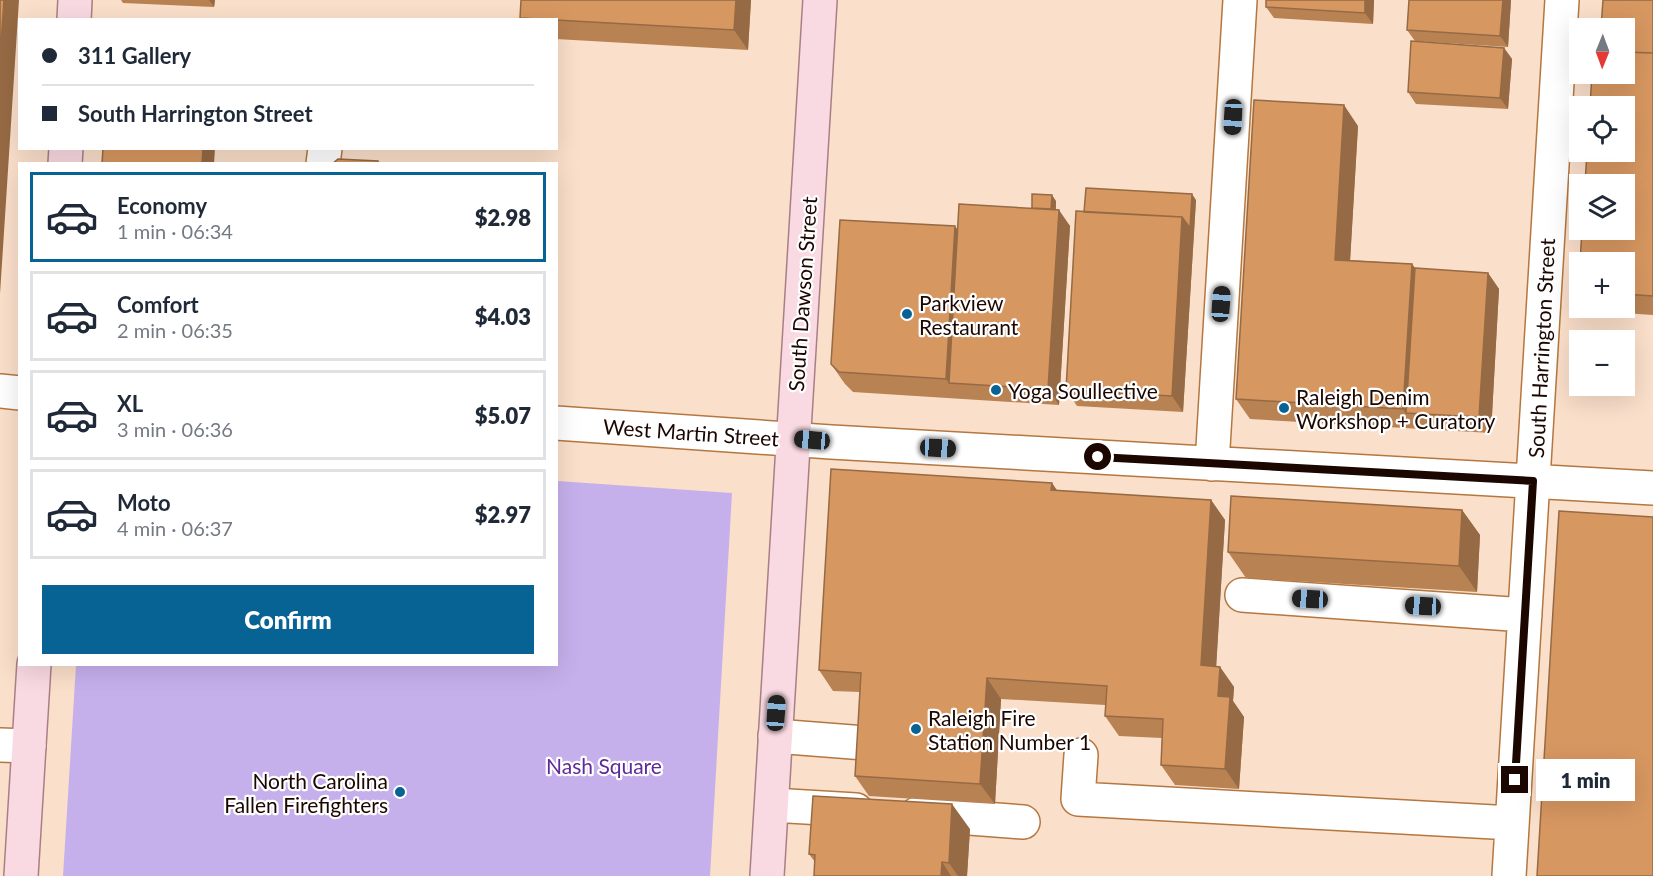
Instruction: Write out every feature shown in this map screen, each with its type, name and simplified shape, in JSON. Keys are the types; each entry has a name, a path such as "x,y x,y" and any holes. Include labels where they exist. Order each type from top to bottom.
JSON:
{"main road":[{"path":"74,18 75,0"},
{"name":"South Dawson Street","path":"767,876 820,0"},
{"path":"21,876 15,746 34,666"}],"street":[{"path":"1212,464 1240,0"},
{"name":"South Harrington Street","path":"1509,876 1563,0"},
{"path":"0,391 18,393"},
{"name":"West Martin Street","path":"558,423 1212,464 1653,488"},
{"path":"1242,595 1525,615"},
{"path":"775,736 865,744"},
{"path":"1081,755 1078,799 1512,823"},
{"path":"772,805 1023,822"}],"green space":[{"name":"Nash Square","path":"558,481 732,493 710,876 63,876 76,666 558,666"}],"building":[{"path":"0,0 4,0 0,58"},
{"path":"521,0 736,0 734,30 558,20 558,18 520,18"},
{"path":"1266,0 1365,0 1365,13 1266,7"},
{"path":"1409,0 1503,0 1500,36 1407,30"},
{"path":"1603,0 1653,0 1653,53 1635,52 1635,18 1602,18"},
{"path":"1411,41 1504,48 1500,98 1408,92"},
{"path":"1635,52 1653,53 1653,296 1635,295 1635,252 1581,252 1581,240 1635,240 1635,174 1586,174 1586,162 1635,162 1635,96 1591,96 1591,84 1635,84"},
{"path":"1254,100 1344,105 1335,260 1412,264 1403,409 1236,399"},
{"path":"103,150 203,150 202,162 102,162"},
{"path":"338,159 378,161 378,162 334,162"},
{"path":"1086,188 1192,194 1190,228 1182,217 1084,212"},
{"path":"1032,194 1052,195 1051,209 1032,208"},
{"path":"959,204 1059,210 1048,389 949,383"},
{"path":"1076,211 1182,217 1172,396 1066,390"},
{"name":"Parkview Restaurant","path":"840,220 955,226 946,379 839,372 831,364"},
{"path":"1415,268 1488,273 1479,417 1406,413"},
{"path":"831,469 1052,483 1051,490 1211,500 1201,665 1220,667 1218,696 1230,697 1225,769 1161,765 1163,719 1105,716 1107,686 987,678 980,784 855,776 861,673 819,670"},
{"path":"1231,496 1462,510 1459,566 1228,552"},
{"path":"1559,511 1653,517 1653,876 1537,876"},
{"path":"813,796 952,804 949,863 942,862 941,876 814,876 815,855 809,854"}],"place":[{"name":"Parkview Restaurant","path":"907,314"},
{"name":"Yoga Soullective","path":"996,390"},
{"name":"Raleigh Denim Workshop + Curatory","path":"1284,408"},
{"name":"Raleigh Fire Station Number 1","path":"916,729"},
{"name":"North Carolina Fallen Firefighters","path":"400,792"}],"route":[{"path":"1098,457 1533,481 1515,780"}]}
